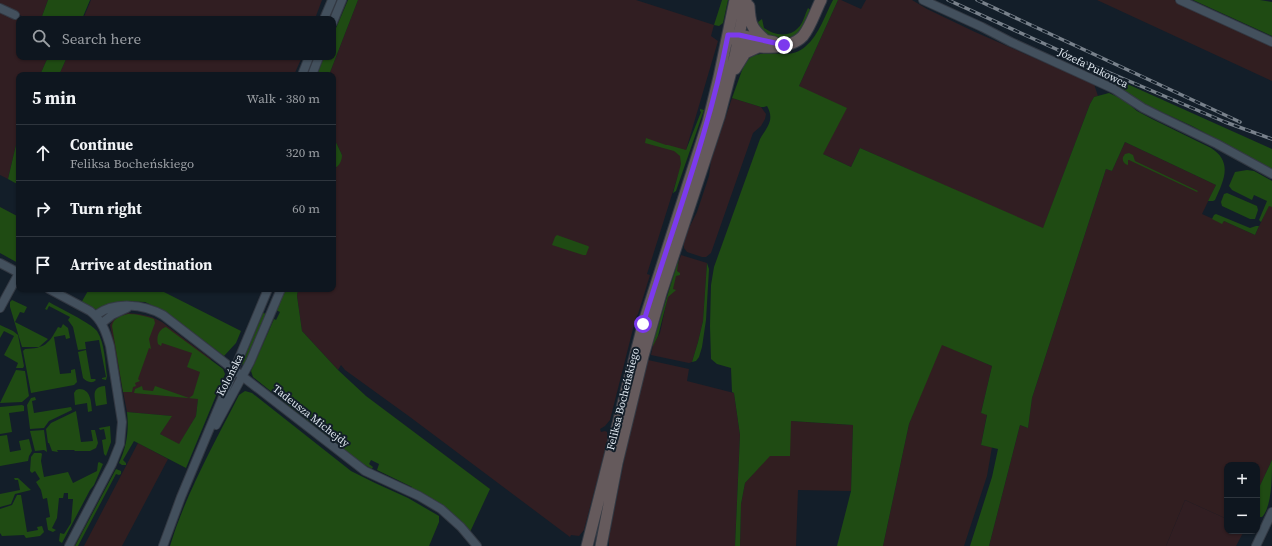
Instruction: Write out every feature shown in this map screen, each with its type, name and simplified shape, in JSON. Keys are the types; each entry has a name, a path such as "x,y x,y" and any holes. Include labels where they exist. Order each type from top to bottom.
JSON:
{"main road":[{"name":"Feliksa Bocheńskiego","path":"587,546 636,347 704,134 717,85 735,0"},
{"name":"Feliksa Bocheńskiego","path":"601,546 620,449 650,329 719,117 747,0"},
{"path":"747,0 751,24 761,43"},
{"path":"728,35 774,47 794,42 804,34 821,0"},
{"path":"729,78 745,53 761,43"}],"street":[{"path":"325,16 332,0"},
{"path":"335,16 342,0"},
{"name":"Józefa Pukowca","path":"923,0 1017,45 1104,84 1159,116 1217,144 1272,174"},
{"path":"1180,0 1272,42"},
{"path":"0,8 15,15"},
{"path":"303,72 308,60"},
{"path":"313,72 318,60"},
{"path":"0,263 16,271"},
{"path":"0,308 16,279"},
{"path":"54,292 96,315 102,323 110,346 121,415 121,436 118,451 69,546"},
{"name":"Kolońska","path":"163,546 193,469 267,292"},
{"name":"Kolońska","path":"193,469 242,377 260,340 280,292"},
{"name":"Tadeusza Michejdy","path":"96,315 115,306 145,308 163,315 365,471 419,496 441,509 461,527 477,546"},
{"path":"102,323 112,315 130,306"},
{"path":"1256,546 1272,512"}],"shaded area":[{"path":"0,0 48,0 42,16 22,16 0,7"},
{"path":"91,0 322,0 316,16 84,16"},
{"path":"358,0 636,0 714,25 711,36 718,41 647,274 650,275 636,317 610,420 600,429 601,432 607,432 608,439 584,530 579,536 571,535 570,537 345,370 341,365 338,370 302,331 298,292 336,292 336,168 342,155 336,142 336,72 330,72"},
{"path":"838,0 861,9 866,0 912,0 927,9 975,32 1094,84 1098,96 1094,97 1090,104 1043,229 860,148 851,167 823,154 799,86"},
{"path":"1097,0 1174,0 1272,45 1272,81"},
{"path":"0,10 16,18 16,60 47,60 41,72 16,72 16,145 8,179 0,175"},
{"path":"66,60 301,60 295,72 60,72"},
{"path":"732,98 761,107 766,114 761,126 753,133 711,253 706,257 702,257 687,252 684,248 684,243 697,212 709,176 711,161"},
{"path":"1125,142 1216,185 1202,214 1222,223 1224,221 1255,235 1269,205 1272,207 1272,460 1260,486 1260,462 1224,462 1224,518 1185,500 1166,546 989,546 1020,425 1028,428 1032,398 1106,169 1112,171"},
{"path":"681,255 707,263 703,321 692,362 689,363 651,355 653,345 660,333 668,295"},
{"path":"128,313 152,317 162,322 211,359 198,400 196,416 179,445 160,434 171,416 127,412 110,325 113,320"},
{"path":"941,344 992,366 981,413 987,414 981,445 992,447 987,476 964,546 883,546 909,424"},
{"path":"648,360 689,369 687,381 734,393 740,435 735,546 609,546 609,537 629,436"},
{"path":"791,421 853,425 851,491 798,490 796,546 740,546 741,504 745,483 770,455"},
{"path":"138,443 168,459 122,546 84,546"},
{"path":"1185,500 1224,518 1224,534 1242,534 1236,546 1166,546"}],"green space":[{"path":"48,0 90,0 83,16 42,16"},
{"path":"348,0 358,0 336,57 336,28"},
{"path":"722,0 728,0 723,23 719,26 714,25"},
{"path":"833,0 838,0 799,86 847,108 823,154 851,167 860,148 1043,228 1090,104 1094,97 1109,93 1124,100 1137,111 1211,148 1218,153 1224,165 1225,172 1215,200 1213,201 1208,201 1216,185 1125,142 1112,171 1106,169 1032,398 1028,428 1020,425 989,546 970,546 992,477 998,449 981,445 987,415 981,413 992,366 942,345 909,424 883,546 837,546 851,491 853,425 791,421 790,456 770,456 745,483 741,504 740,546 735,546 740,435 734,393 732,392 731,368 717,364 711,359 711,285 714,267 760,139 769,123 770,115 767,106 761,107 732,98 745,62 759,54 783,54 799,51 815,36"},
{"path":"1193,0 1260,0 1272,2 1272,36"},
{"path":"808,8 812,11 802,29 793,37 783,40 772,39 754,25 762,19 764,28 772,32 777,34 790,33 800,26"},
{"path":"47,60 66,60 60,72 41,72"},
{"path":"323,60 335,60 330,72 318,72"},
{"path":"1105,74 1272,149 1272,169 1192,126 1144,104 1110,81"},
{"path":"700,109 704,110 676,191 673,193 681,164 680,156 674,151 645,143 646,138 686,150 701,112"},
{"path":"336,142 342,155 340,164 337,167"},
{"path":"16,145 16,183 8,179"},
{"path":"1129,153 1133,155 1135,161 1198,191 1197,192 1129,160 1128,165 1125,164 1123,157 1125,154"},
{"path":"1247,170 1254,171 1272,181 1272,207 1269,206 1261,222 1259,220 1267,201 1254,195 1252,200 1232,190 1229,186 1235,172"},
{"path":"1227,193 1257,206 1258,210 1255,219 1250,219 1222,206 1221,202 1224,194"},
{"path":"0,207 16,215 16,262 0,253"},
{"path":"1216,214 1250,228 1259,226 1255,235 1224,221 1222,224 1212,219"},
{"path":"557,235 588,246 586,255 552,245"},
{"path":"679,258 677,271 680,275 676,276 673,289 676,290 668,297 658,336 653,346 652,345"},
{"path":"707,263 709,269 706,320 702,347 699,357 696,361 692,362 703,321"},
{"path":"87,292 164,292 241,331 236,343 224,356 164,311 145,302 122,301 99,309 93,309 81,303"},
{"path":"283,292 298,292 302,331 338,370 366,396 490,489 470,532 457,518 436,501 411,488 412,487 377,470 379,464 371,460 369,464 373,467 372,469 359,462 253,377 251,371 274,319 276,320 280,312 276,310"},
{"path":"12,300 27,307 24,313 20,312 15,322 48,339 39,347 22,347 10,307 10,302"},
{"path":"49,302 82,320 97,331 102,342 107,376 106,380 102,379 106,377 99,340 85,342 86,349 78,350 73,327 68,320 70,317 49,306 47,310 45,309"},
{"path":"263,313 267,314 245,364 243,365 242,364"},
{"path":"128,314 154,319 155,323 149,339 151,349 149,348 138,379 140,381 135,383 136,386 133,387 132,392 123,392 112,326 116,319"},
{"path":"63,324 68,328 70,338 66,339 65,335 54,337 60,374 71,373 71,370 75,369 77,382 74,385 31,393 23,351 25,349 37,348 48,342 58,327 61,328"},
{"path":"0,325 18,335 24,366 23,368 16,368 18,363 4,355 14,336 4,331 0,338"},
{"path":"166,327 223,369 225,374 186,468 134,441 123,460 126,465 122,465 119,463 127,438 127,412 172,416 160,434 179,444 196,416 198,399 134,393 135,389 142,386 143,390 153,391 155,386 189,398 193,395 200,372 187,367 192,353 162,343 161,346 158,344 157,339 159,334"},
{"path":"86,350 91,379 96,380 93,382 83,378 78,352"},
{"path":"16,370 25,371 29,396 22,402 0,403"},
{"path":"105,386 107,404 96,406 95,392 98,388"},
{"path":"79,389 86,391 90,397 92,411 88,412 87,403 75,405 74,393"},
{"path":"245,391 252,393 351,471 408,498 439,516 439,522 429,546 170,546 184,507 201,469 239,395"},
{"path":"35,397 36,400 32,401 34,413 71,407 72,410 49,421 44,428 30,429 27,405 31,398"},
{"path":"24,406 24,411 9,413 12,432 0,434 0,407"},
{"path":"76,411 81,442 93,441 91,430 95,430 98,443 96,448 90,451 52,451 48,443 46,429 51,423"},
{"path":"110,426 111,442 106,456 104,454 102,440 106,439 104,429 100,430 99,428"},
{"path":"44,430 47,452 44,450 35,451 30,431"},
{"path":"7,435 10,452 21,450 19,441 29,439 32,451 28,461 0,466 0,436"},
{"path":"34,453 42,454 41,461 44,477 68,472 73,483 97,471 99,462 103,464 94,485 62,543 59,541 60,533 64,534 71,523 73,499 68,499 68,493 64,493 63,498 59,498 57,518 52,528 56,530 53,532 48,530 46,518 50,517 47,498 43,499 41,490 36,482 40,479 35,471 32,473 30,471 31,457"},
{"path":"1272,460 1270,499 1262,517 1260,517 1260,486"},
{"path":"116,469 121,471 121,474 116,474 78,546 75,546"},
{"path":"14,478 18,478 31,490 15,494 11,504 0,507 0,494 20,490 18,480 15,480"},
{"path":"17,495 21,495 27,532 38,530 37,527 42,526 44,532 40,536 26,538 24,535 2,536 0,533 0,509 12,505"}],"railway":[{"path":"948,0 1089,64 1225,122 1272,139"},
{"path":"977,0 1240,122"}],"route":[{"path":"643,324 702,141 719,77 728,35 739,35 784,45"}]}
